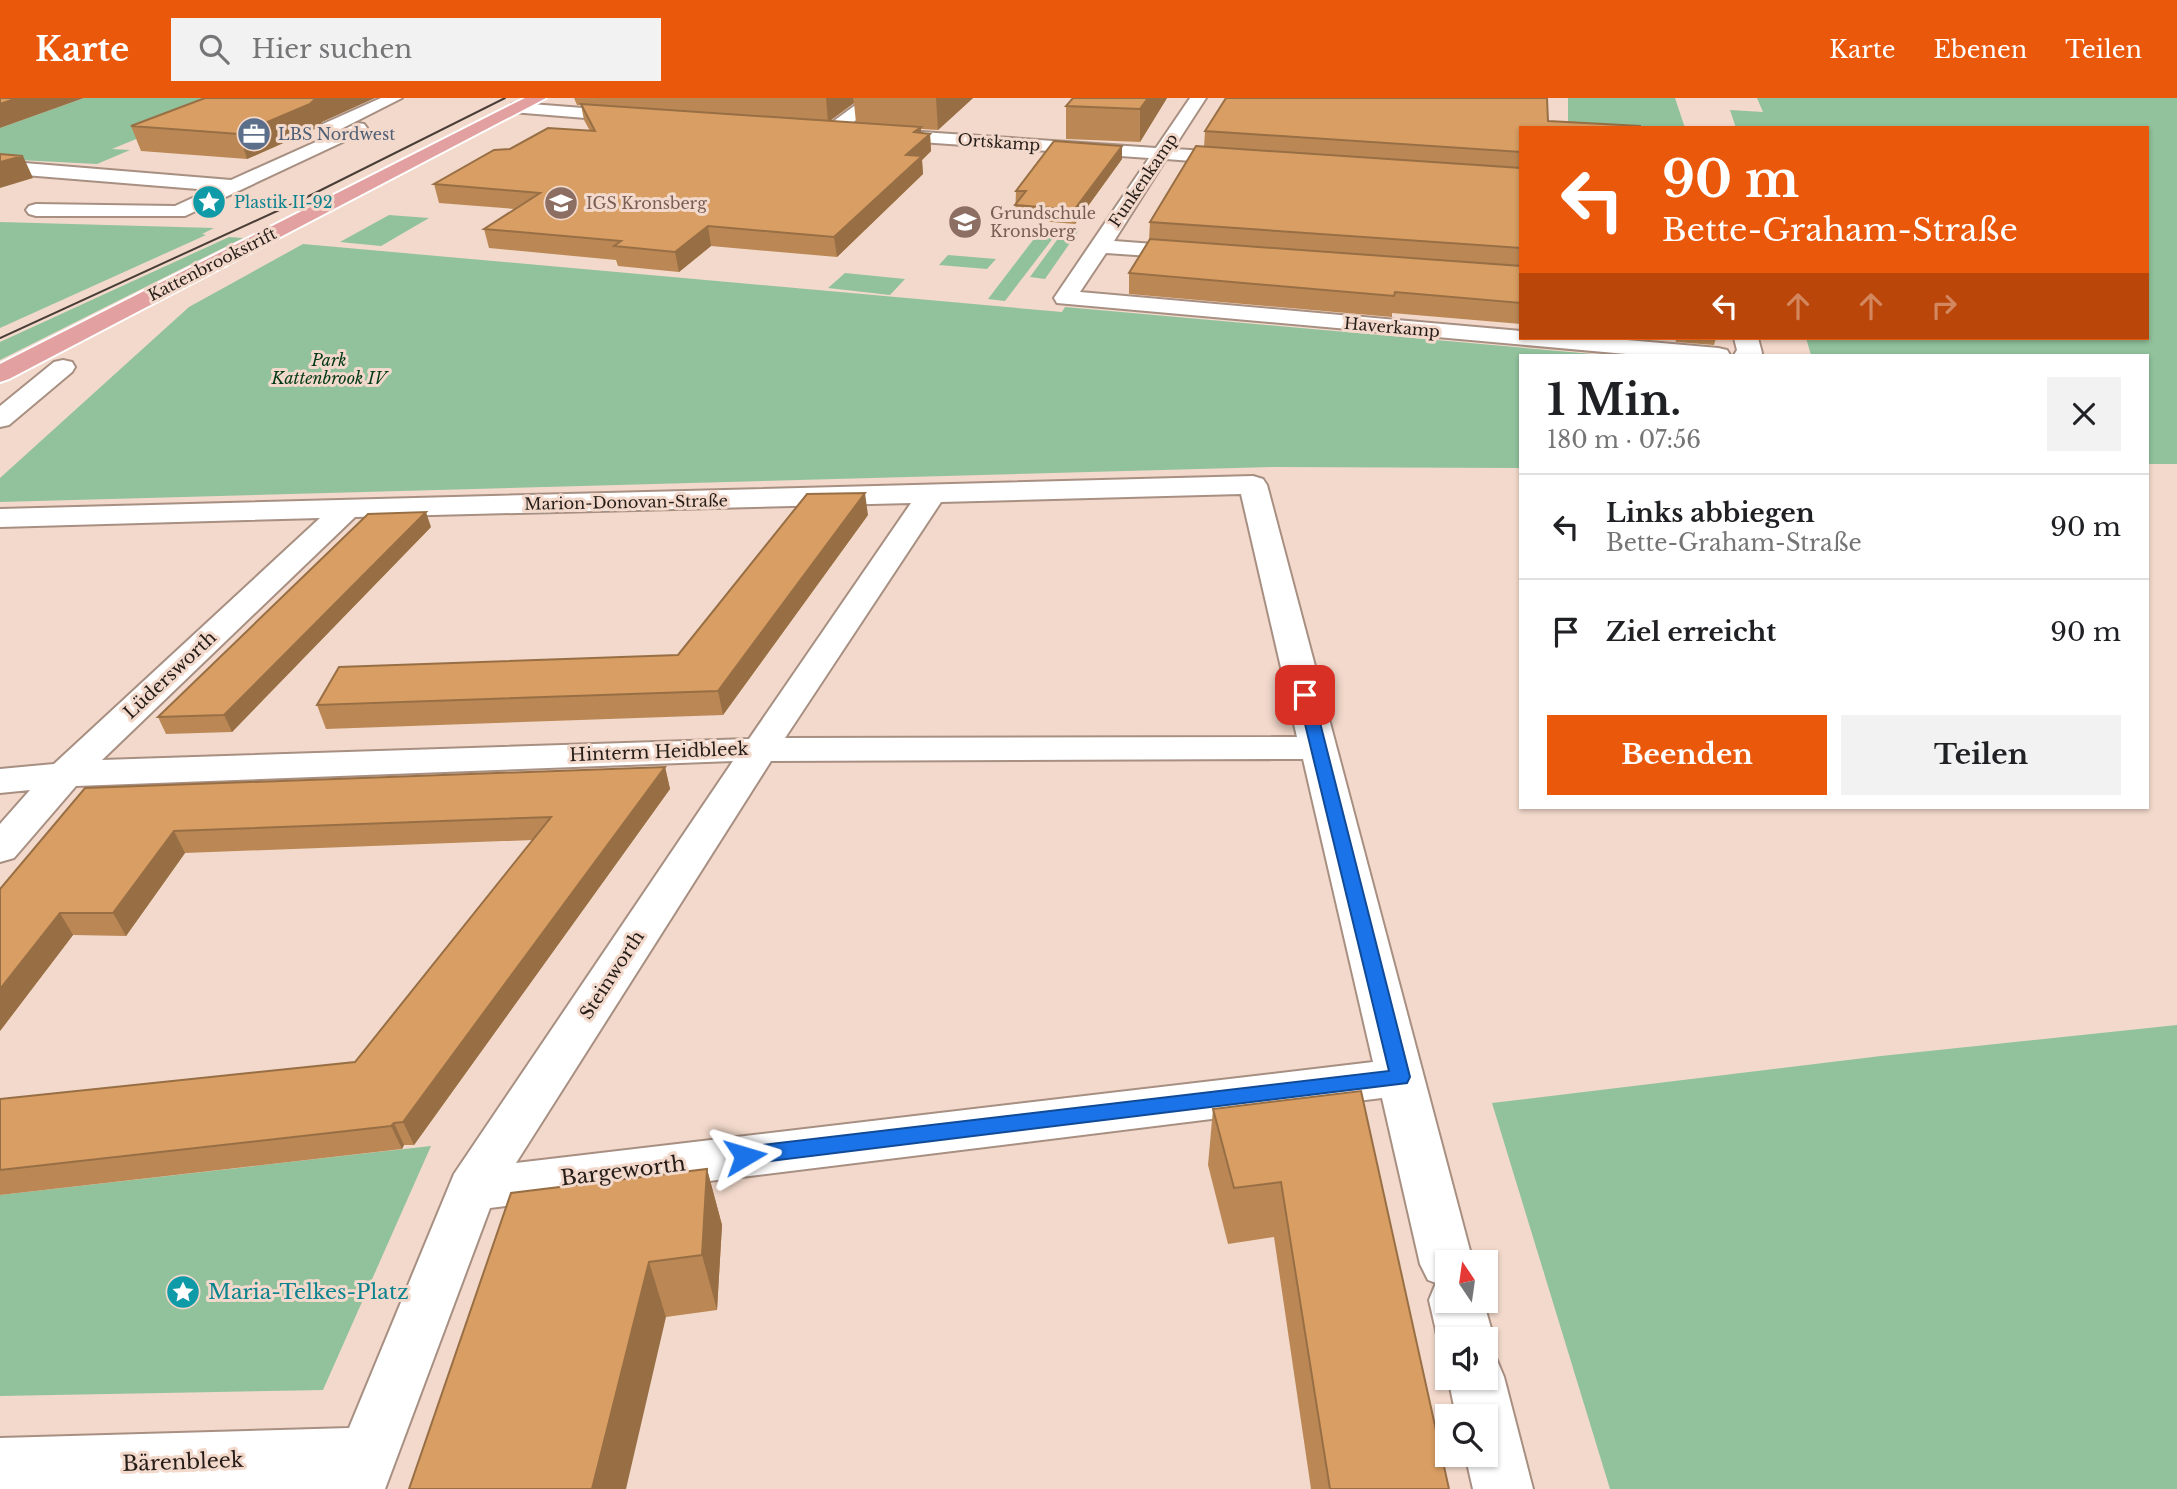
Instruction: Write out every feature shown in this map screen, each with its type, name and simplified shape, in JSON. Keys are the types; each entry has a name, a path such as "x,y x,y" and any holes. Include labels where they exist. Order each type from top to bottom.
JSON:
{"main road":[{"name":"Kattenbrookstrift","path":"0,374 528,103"}],"street":[{"path":"206,184 394,98"},
{"name":"Ortskamp","path":"875,98 826,130 1264,161"},
{"name":"Funkenkamp","path":"1065,298 1198,98"},
{"path":"528,103 613,116 654,118"},
{"path":"587,130 613,116"},
{"path":"36,210 178,212 239,187 358,128"},
{"path":"1097,167 1109,150"},
{"path":"0,167 239,187"},
{"path":"1099,246 1215,255"},
{"path":"1175,289 1191,253"},
{"name":"Haverkamp","path":"1065,298 1175,289 1246,303 1406,317 1519,331"},
{"name":"Haverkamp","path":"1595,340 1710,354"},
{"path":"0,419 62,367"},
{"name":"Marion-Donovan-Straße","path":"0,518 1253,485 1318,748"},
{"name":"Steinworth","path":"360,1473 471,1189 760,749 932,494"},
{"name":"Lüdersworth","path":"0,849 65,775 348,508"},
{"path":"1318,748 1444,1250"},
{"name":"Hinterm Heidbleek","path":"0,781 65,775 760,749 1318,748"},
{"name":"Bargeworth","path":"471,1189 1401,1077"},
{"name":"Bärenbleek","path":"0,1467 360,1473"},
{"path":"1498,1467 1503,1489"}],"green space":[{"path":"84,98 291,98 141,137 112,149 130,150 97,164 0,159 0,128"},
{"path":"1568,98 1675,98 1684,126 1568,126"},
{"path":"1757,98 2177,98 2177,464 2149,464 2149,354 1811,354 1807,340 2149,340 2149,126 1735,126 1730,110 1763,112"},
{"path":"389,215 429,218 381,246 340,242"},
{"path":"0,222 214,228 202,234 206,235 0,328"},
{"path":"1043,227 1060,229 1005,301 988,299"},
{"path":"1065,229 1079,230 1045,279 1030,277"},
{"path":"229,237 243,238 0,360 0,342"},
{"name":"Park Kattenbrook IV","path":"303,244 1062,312 1065,307 1593,354 1519,354 1519,468 1273,467 0,502 0,478 189,307"},
{"path":"948,255 996,259 987,269 939,265"},
{"path":"845,273 905,279 890,295 828,288"},
{"path":"2177,1025 2177,1489 1610,1489 1492,1103 1881,1056"},
{"name":"Maria-Telkes-Platz","path":"431,1146 323,1390 0,1396 0,1195"}],"building":[{"path":"0,98 17,98 0,104"},
{"path":"205,98 316,98 310,104 239,134 131,126"},
{"path":"1073,98 1148,98 1140,109 1066,106"},
{"path":"1226,98 1547,98 1548,121 1640,126 1519,126 1519,152 1205,131"},
{"path":"581,104 921,127 914,132 930,134 906,155 922,156 834,237 708,226 675,252 614,246 621,241 484,229 540,193 434,184 494,150 510,149 548,128 595,131"},
{"path":"1054,141 1122,146 1074,210 1015,205 1026,191 1016,191"},
{"path":"1196,146 1519,168 1519,248 1150,222"},
{"path":"0,154 23,156 0,162"},
{"path":"1150,239 1519,266 1519,303 1395,292 1394,296 1129,273"},
{"path":"865,493 718,691 317,705 339,667 678,655 807,494"},
{"path":"426,512 224,715 158,717 368,514"},
{"path":"665,767 403,1122 391,1126 0,1170 0,1099 355,1062 551,817 174,831 113,913 60,913 0,989 0,889 85,788"},
{"path":"1361,1091 1435,1426 1435,1467 1444,1467 1449,1489 1330,1489 1281,1182 1234,1188 1213,1109"},
{"path":"707,1169 702,1255 649,1262 592,1489 409,1489 511,1193"}],"tram line":[{"path":"0,338 301,200 505,98"}],"place":[{"name":"LBS Nordwest","path":"254,134"},
{"name":"Plastik II-92","path":"209,202"},
{"name":"IGS Kronsberg","path":"561,203"},
{"name":"Grundschule Kronsberg","path":"965,222"},
{"name":"Maria-Telkes-Platz","path":"183,1292"}],"route":[{"path":"745,1156 1401,1077 1305,695"}]}
